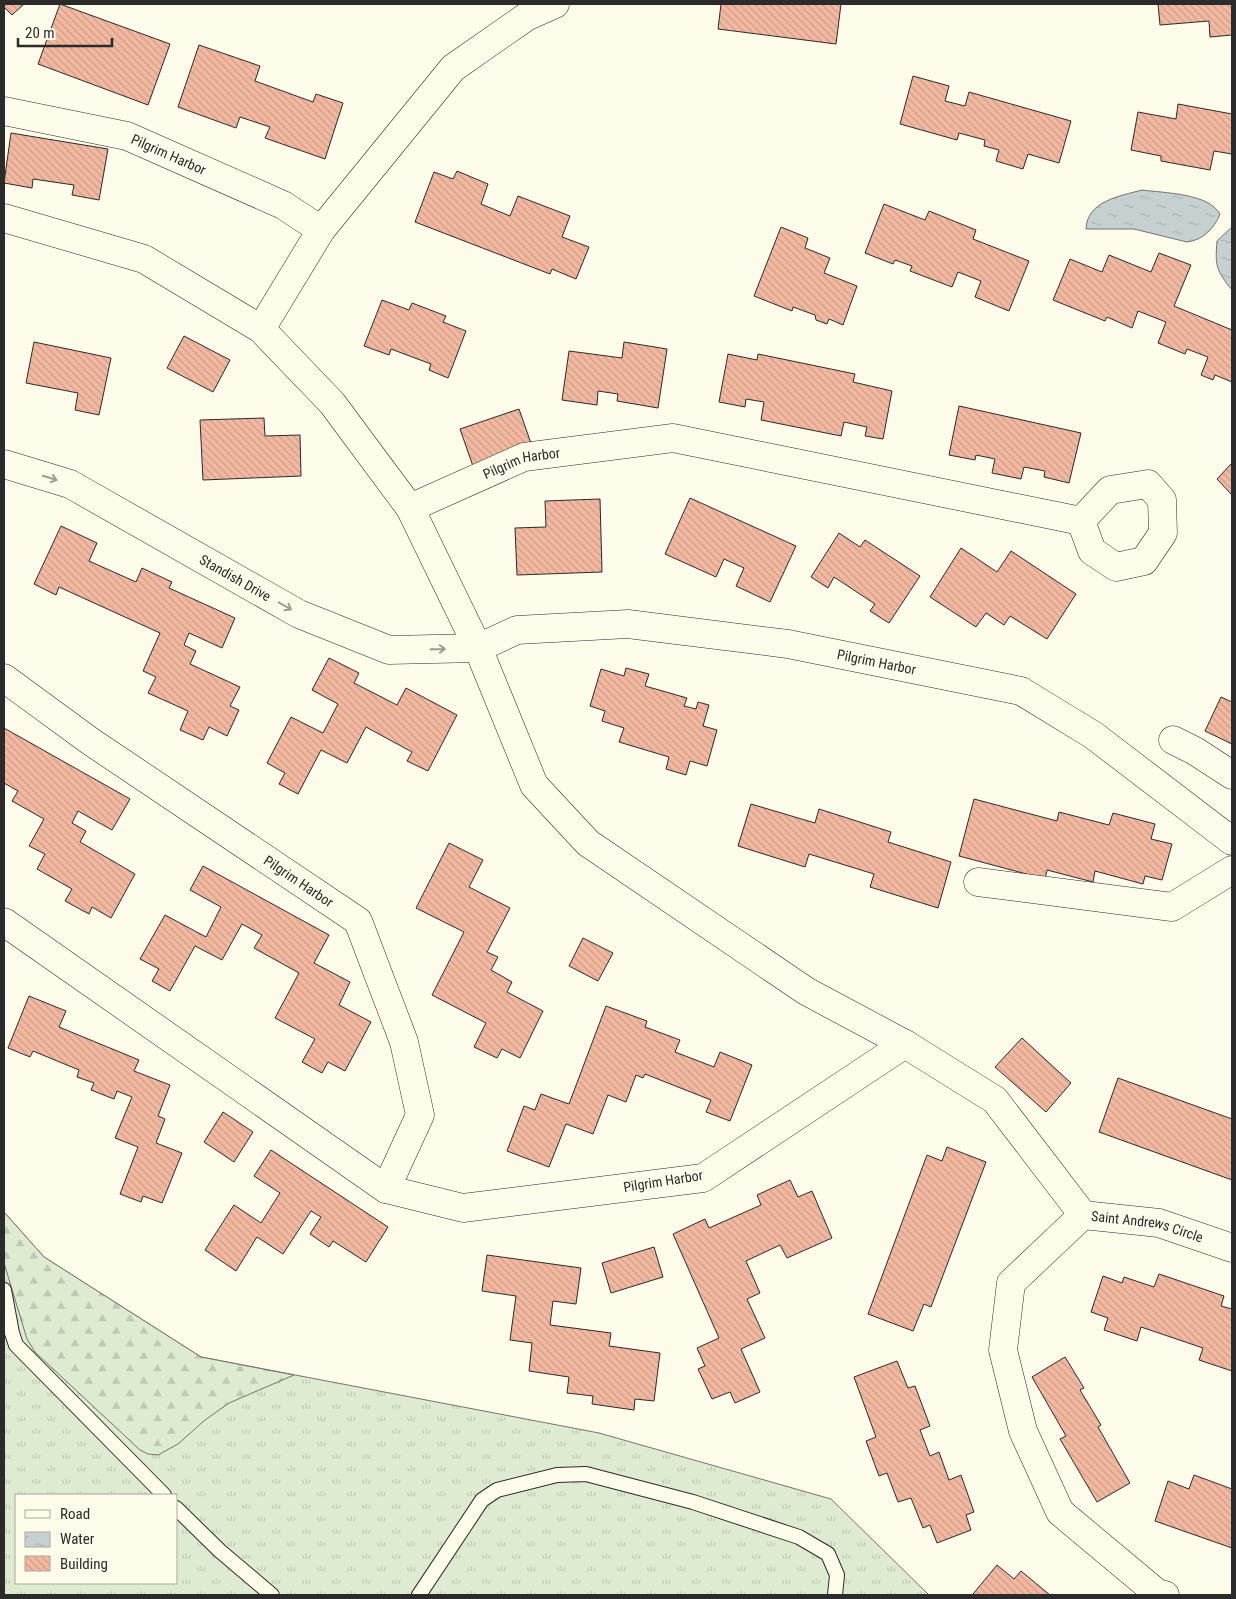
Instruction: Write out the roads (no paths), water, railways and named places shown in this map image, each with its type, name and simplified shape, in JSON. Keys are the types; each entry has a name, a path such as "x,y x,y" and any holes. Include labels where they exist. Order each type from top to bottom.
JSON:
{"street":[{"path":"261,329 321,230 453,68 526,17 554,4"},
{"name":"Pilgrim Harbor","path":"4,111 127,136 283,206 321,230"},
{"path":"4,218 144,258 261,329 332,403 410,508 478,648 534,785 588,843 806,991 905,1044 995,1100 1082,1215"},
{"name":"Pilgrim Harbor","path":"410,508 524,456 673,438 1081,521"},
{"name":"Standish Drive","path":"4,464 70,484 299,614 389,650 478,648"},
{"name":"Pilgrim Harbor","path":"478,648 517,630 628,624 788,644 1021,691 1093,735 1232,841"},
{"name":"Pilgrim Harbor","path":"4,678 90,741 358,921 404,1042 420,1115 386,1189"},
{"path":"1173,740 1195,751 1232,775"},
{"path":"978,882 1172,907 1232,870"},
{"name":"Pilgrim Harbor","path":"4,922 386,1189 463,1208 703,1178 905,1044"},
{"name":"Saint Andrews Circle","path":"1165,1595 1157,1593 1060,1512 1023,1430 1003,1350 1012,1283 1082,1215 1159,1223 1232,1248"}],"lane":[{"path":"4,1290 16,1345 163,1494"},
{"path":"418,1595 482,1500 497,1490 557,1475 586,1474 693,1502 799,1537 828,1554 837,1575 836,1595"},
{"path":"178,1510 220,1551 272,1595"}],"water":[{"path":"1142,190 1173,193 1196,198 1214,207 1220,214 1215,224 1207,233 1198,239 1187,242 1134,229 1086,229 1092,212 1098,206 1106,201"},
{"path":"1232,227 1232,290 1220,272 1216,256 1217,241"}]}
